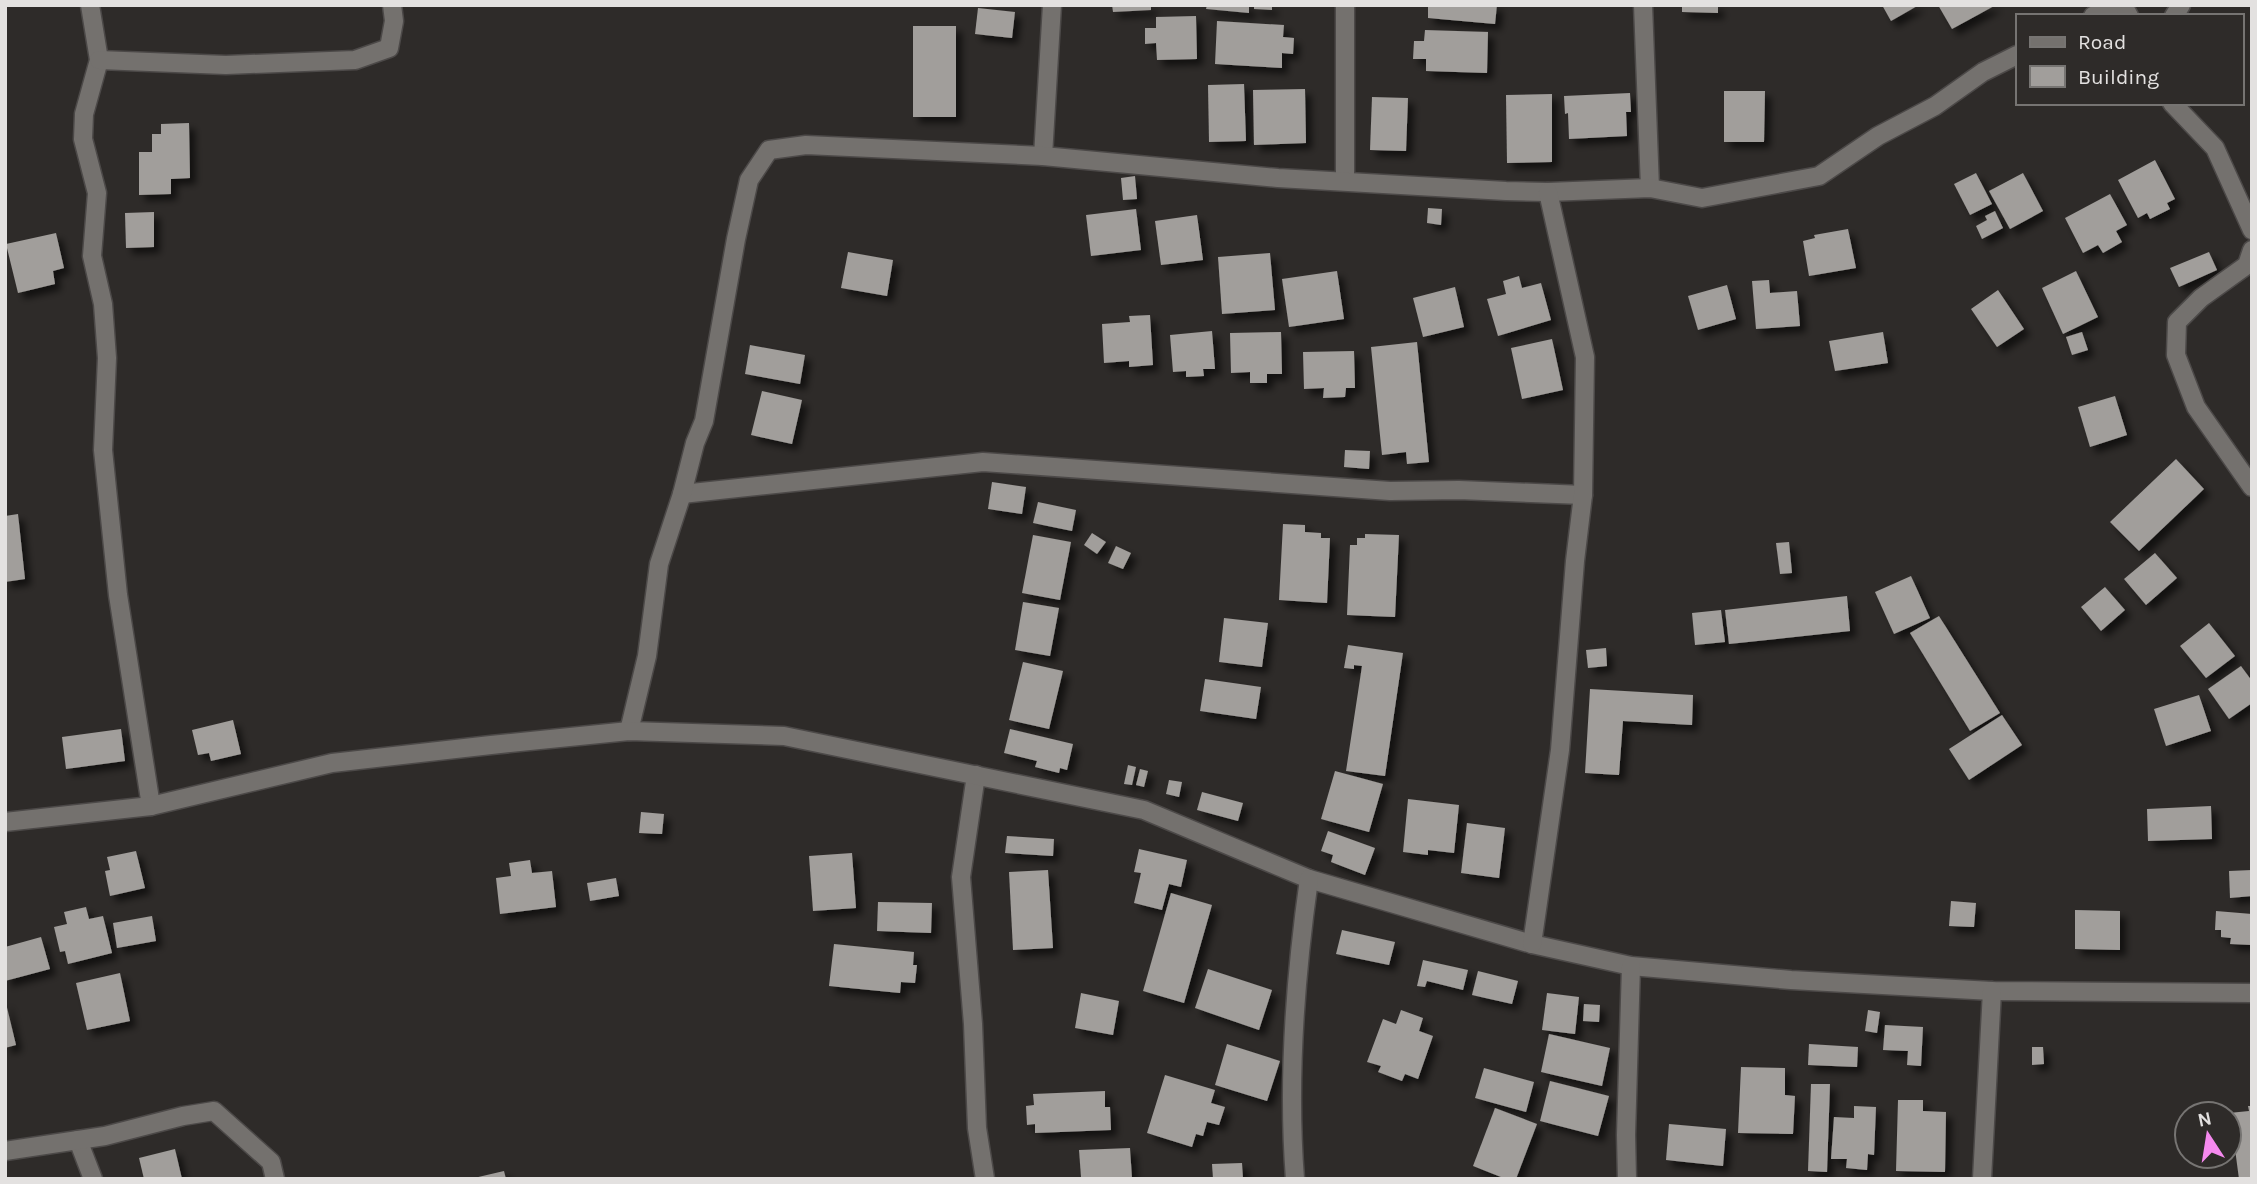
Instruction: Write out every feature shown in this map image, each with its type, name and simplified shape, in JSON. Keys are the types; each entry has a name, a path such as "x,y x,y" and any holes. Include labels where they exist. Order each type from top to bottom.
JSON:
{"street":[{"path":"90,5 99,60 84,114 83,139 97,193 92,256 103,304 107,358 103,450 118,596 151,806"},
{"path":"99,60 226,65 355,60 389,48 394,22 392,5"},
{"path":"1043,156 1052,5"},
{"path":"1345,5 1345,181"},
{"path":"1643,5 1650,188"},
{"path":"2096,14 2113,5"},
{"path":"629,731 647,656 659,564 704,421 749,180 769,150 806,145 1043,156 1278,178 1548,192 1650,188 1702,198 1819,176 1878,136 1935,106 1983,72 2016,56"},
{"path":"2174,105 2215,148 2252,230"},
{"path":"1532,944 1560,750 1575,561 1584,495 1585,357 1548,192"},
{"path":"2252,250 2247,265 2201,298 2177,322 2176,355 2196,407 2252,487"},
{"path":"682,494 983,462 1391,491 1459,490 1584,495"},
{"path":"5,822 151,806 332,763 629,731 784,736 1144,810 1309,879 1532,944 1631,966 1791,980 1992,991 2252,993"},
{"path":"976,775 961,877 973,1024 977,1128 985,1179"},
{"path":"1295,1179 1292,1124 1297,965 1309,879"},
{"path":"1627,1179 1631,966"},
{"path":"1982,1179 1992,991"},
{"path":"5,1152 78,1140 214,1111 271,1162 275,1179"},
{"path":"78,1140 93,1179"}],"building":[{"path":"1112,5 1151,5 1151,10 1113,12"},
{"path":"1207,5 1249,5 1249,13 1206,9"},
{"path":"1254,5 1272,5 1272,10 1254,9"},
{"path":"1428,5 1497,5 1495,24 1428,18"},
{"path":"1682,5 1718,5 1718,13 1682,12"},
{"path":"1882,5 1919,5 1891,21"},
{"path":"1938,5 1996,5 1952,29"},
{"path":"978,8 1015,12 1012,38 975,34"},
{"path":"1196,16 1197,59 1157,60 1156,43 1145,44 1145,28 1156,28 1156,17"},
{"path":"1217,21 1284,25 1283,37 1294,38 1293,54 1282,53 1282,68 1215,64"},
{"path":"913,26 956,26 956,117 913,117"},
{"path":"1425,30 1488,32 1487,73 1426,71 1426,59 1413,59 1414,41 1424,41"},
{"path":"1244,84 1246,141 1209,142 1208,85"},
{"path":"1305,89 1306,143 1254,145 1253,90"},
{"path":"1724,91 1765,91 1764,142 1724,142"},
{"path":"1630,93 1631,112 1626,112 1627,136 1569,139 1564,96"},
{"path":"1552,94 1552,162 1507,163 1506,95"},
{"path":"1372,97 1408,98 1406,151 1370,150"},
{"path":"189,123 190,178 171,179 171,194 139,195 139,152 152,152 152,134 161,134 161,124"},
{"path":"2155,160 2175,199 2167,203 2170,209 2150,219 2147,213 2138,218 2118,180"},
{"path":"1976,173 1992,204 1970,215 1954,184"},
{"path":"2023,173 2043,211 2010,229 1989,191"},
{"path":"1135,176 1137,199 1123,200 1121,178"},
{"path":"2110,194 2127,225 2116,231 2122,242 2103,253 2098,245 2083,253 2065,218"},
{"path":"1428,208 1442,209 1441,225 1427,223"},
{"path":"1136,209 1141,250 1091,256 1086,215"},
{"path":"1995,211 2003,228 1982,239 1976,226 1987,220 1985,216"},
{"path":"154,212 154,247 126,248 125,213"},
{"path":"1197,215 1203,260 1161,265 1155,221"},
{"path":"1848,229 1856,268 1809,276 1803,241 1815,238 1814,235"},
{"path":"56,233 64,268 53,271 55,284 18,293 6,244"},
{"path":"848,252 893,260 887,296 841,288"},
{"path":"2209,252 2217,270 2179,287 2170,268"},
{"path":"1270,253 1275,310 1222,314 1218,257"},
{"path":"1337,271 1344,319 1289,327 1282,279"},
{"path":"2076,271 2098,317 2063,334 2042,288"},
{"path":"1519,276 1522,288 1541,283 1551,320 1498,336 1487,299 1506,294 1503,281"},
{"path":"1769,280 1770,293 1797,291 1800,326 1756,329 1752,281"},
{"path":"1727,285 1736,319 1698,330 1688,296"},
{"path":"1455,287 1464,327 1423,337 1413,298"},
{"path":"1998,290 2024,329 1997,347 1971,309"},
{"path":"1150,315 1153,365 1129,367 1129,361 1104,363 1102,324 1130,322 1129,316"},
{"path":"1212,331 1215,369 1203,369 1204,376 1186,377 1186,371 1173,372 1170,335"},
{"path":"1281,332 1282,374 1267,374 1267,383 1250,383 1250,372 1231,373 1230,333"},
{"path":"1883,332 1888,363 1835,371 1829,341"},
{"path":"2082,332 2088,350 2072,355 2066,337"},
{"path":"1552,339 1563,390 1522,399 1511,348"},
{"path":"1417,342 1429,462 1407,464 1406,452 1382,455 1371,347"},
{"path":"750,345 805,355 800,384 745,374"},
{"path":"1354,351 1355,388 1346,388 1345,397 1323,398 1324,388 1304,389 1303,352"},
{"path":"762,391 802,400 792,444 751,435"},
{"path":"2115,396 2127,435 2090,447 2078,407"},
{"path":"1345,450 1370,451 1369,469 1344,467"},
{"path":"2176,459 2204,489 2139,551 2110,522"},
{"path":"992,482 1026,487 1022,514 988,509"},
{"path":"1038,502 1076,510 1072,531 1033,523"},
{"path":"18,514 25,579 5,582 5,516"},
{"path":"1283,524 1305,525 1305,532 1321,533 1321,538 1330,538 1327,603 1279,600"},
{"path":"1092,533 1106,542 1097,554 1084,545"},
{"path":"1365,534 1399,535 1395,617 1347,615 1350,545 1357,545 1357,538 1365,538"},
{"path":"1033,535 1071,542 1060,600 1022,593"},
{"path":"1789,542 1792,573 1780,574 1776,543"},
{"path":"1116,546 1131,553 1123,569 1108,563"},
{"path":"2155,553 2177,578 2146,605 2124,579"},
{"path":"1911,576 1930,618 1894,634 1875,592"},
{"path":"2105,587 2125,610 2101,631 2081,607"},
{"path":"1847,596 1850,631 1729,644 1725,610"},
{"path":"1023,602 1059,608 1050,656 1015,650"},
{"path":"1721,610 1725,642 1695,645 1692,613"},
{"path":"1939,616 2000,713 1970,731 1910,633"},
{"path":"1224,618 1268,623 1262,667 1219,662"},
{"path":"2209,623 2235,656 2206,678 2180,646"},
{"path":"1348,645 1403,653 1385,776 1346,771 1362,666 1344,668"},
{"path":"1606,648 1607,666 1588,668 1586,650"},
{"path":"1023,662 1063,671 1049,729 1009,720"},
{"path":"2241,666 2252,681 2252,703 2229,719 2208,689"},
{"path":"1205,679 1261,687 1256,719 1200,711"},
{"path":"1590,689 1693,695 1692,725 1623,721 1619,775 1585,773"},
{"path":"2199,695 2211,731 2166,746 2154,709"},
{"path":"2002,715 2022,745 1969,780 1949,749"},
{"path":"233,720 241,754 211,761 209,753 198,755 192,730"},
{"path":"121,729 125,761 66,769 62,737"},
{"path":"1010,729 1073,744 1067,770 1060,768 1059,773 1035,767 1037,761 1004,753"},
{"path":"1128,765 1136,767 1132,785 1124,784"},
{"path":"1140,769 1148,771 1144,787 1136,785"},
{"path":"1335,771 1383,784 1369,832 1321,819"},
{"path":"1169,780 1182,782 1179,797 1166,794"},
{"path":"1202,792 1243,803 1238,821 1197,810"},
{"path":"1408,799 1459,805 1454,853 1428,850 1428,855 1403,852"},
{"path":"2211,806 2212,839 2148,841 2147,809"},
{"path":"641,812 664,814 662,834 639,833"},
{"path":"1467,823 1505,828 1499,878 1461,873"},
{"path":"1328,831 1375,848 1365,875 1331,862 1333,855 1321,851"},
{"path":"1007,836 1054,839 1053,856 1005,853"},
{"path":"1139,849 1187,860 1181,887 1169,884 1162,910 1134,903 1141,873 1134,872"},
{"path":"136,851 145,888 110,896 105,871 110,870 107,857"},
{"path":"852,853 856,908 813,911 809,856"},
{"path":"530,860 532,873 552,871 556,907 500,914 496,878 511,876 509,863"},
{"path":"1048,870 1053,948 1013,950 1009,872"},
{"path":"2252,870 2252,896 2230,898 2229,871"},
{"path":"616,878 619,896 590,901 587,883"},
{"path":"1171,893 1212,905 1184,1003 1143,991"},
{"path":"1951,901 1976,903 1974,927 1949,926"},
{"path":"878,902 932,903 931,933 877,931"},
{"path":"86,907 89,919 103,916 112,953 68,964 65,951 60,952 54,927 67,924 64,912"},
{"path":"2075,910 2120,911 2120,950 2075,949"},
{"path":"2216,911 2252,914 2252,945 2230,944 2231,938 2221,937 2221,930 2215,930"},
{"path":"152,916 156,941 117,948 113,923"},
{"path":"1342,930 1395,942 1389,965 1336,954"},
{"path":"41,937 50,969 5,981 5,947"},
{"path":"834,944 914,952 913,965 917,965 915,983 901,982 900,993 829,986"},
{"path":"1423,960 1468,970 1463,990 1427,981 1425,987 1417,986"},
{"path":"1208,969 1272,990 1259,1030 1195,1008"},
{"path":"1478,971 1518,981 1512,1004 1472,995"},
{"path":"120,973 130,1021 87,1030 76,983"},
{"path":"1081,993 1119,1001 1113,1035 1075,1028"},
{"path":"1547,993 1579,997 1575,1034 1542,1030"},
{"path":"5,999 16,1045 5,1048"},
{"path":"1584,1004 1600,1005 1599,1022 1583,1021"},
{"path":"1401,1010 1423,1018 1419,1031 1433,1036 1418,1079 1405,1074 1402,1081 1378,1072 1381,1066 1367,1062 1383,1019 1396,1024"},
{"path":"1868,1010 1880,1012 1877,1033 1865,1031"},
{"path":"1885,1025 1923,1027 1921,1066 1907,1065 1908,1051 1883,1050"},
{"path":"1549,1034 1610,1048 1602,1086 1541,1072"},
{"path":"1227,1044 1280,1061 1267,1101 1215,1085"},
{"path":"1809,1044 1858,1047 1857,1067 1808,1065"},
{"path":"2032,1047 2043,1047 2044,1064 2032,1065"},
{"path":"1741,1067 1785,1068 1785,1095 1795,1096 1793,1134 1738,1133"},
{"path":"1484,1068 1534,1082 1526,1112 1475,1098"},
{"path":"1165,1075 1215,1090 1211,1103 1225,1107 1219,1125 1207,1122 1203,1136 1196,1134 1192,1147 1147,1133"},
{"path":"1550,1081 1609,1096 1598,1136 1540,1121"},
{"path":"1811,1084 1830,1084 1827,1172 1808,1171"},
{"path":"1105,1091 1105,1107 1110,1107 1111,1130 1035,1133 1035,1124 1027,1125 1026,1106 1034,1105 1033,1094"},
{"path":"1898,1100 1923,1100 1923,1111 1946,1112 1945,1172 1896,1171"},
{"path":"1854,1106 1876,1107 1874,1155 1868,1154 1867,1170 1846,1168 1847,1159 1831,1159 1834,1117 1854,1118"},
{"path":"2248,1106 2252,1106 2252,1179 2239,1179 2238,1170 2243,1170 2243,1112 2249,1111"},
{"path":"1495,1108 1537,1124 1516,1179 1506,1179 1473,1166"},
{"path":"1669,1124 1726,1129 1723,1166 1666,1160"},
{"path":"1130,1148 1132,1179 1081,1177 1079,1150"},
{"path":"175,1149 182,1179 144,1179 139,1158"},
{"path":"1242,1163 1243,1179 1213,1179 1212,1164"},
{"path":"504,1171 506,1179 474,1179 474,1178"}]}
